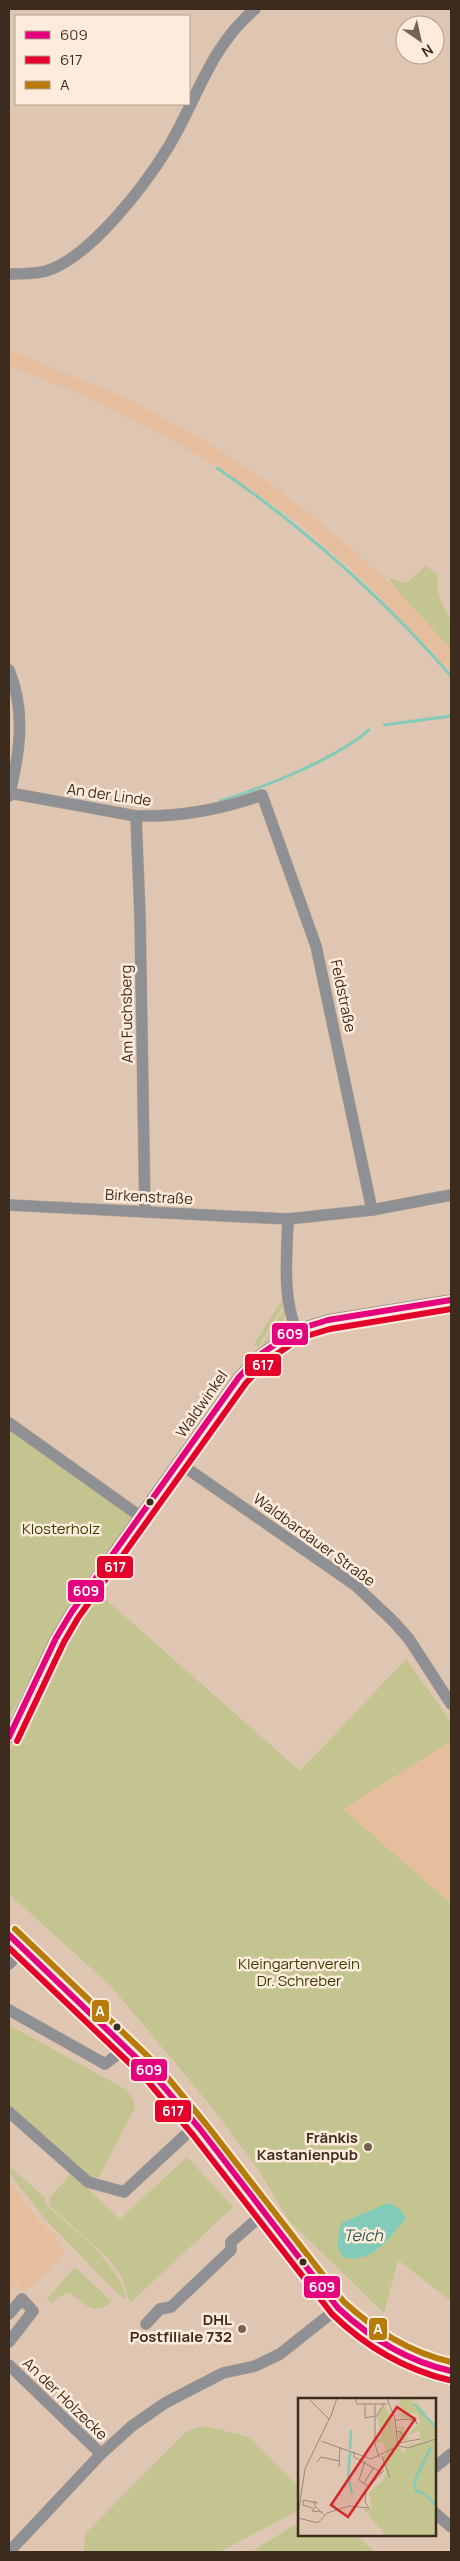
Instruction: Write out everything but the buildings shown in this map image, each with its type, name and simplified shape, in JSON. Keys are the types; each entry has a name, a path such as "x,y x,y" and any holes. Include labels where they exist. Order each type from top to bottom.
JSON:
{"street":[{"path":"190,103 213,58 230,34 255,9"},
{"path":"9,274 48,270 75,257 94,240 150,174 169,145 189,105"},
{"path":"9,670 17,694 21,724 9,795"},
{"name":"An der Linde","path":"9,795 136,816 197,813 262,795"},
{"name":"Feldstraße","path":"262,795 316,946 372,1210"},
{"name":"Am Fuchsberg","path":"136,816 140,916 145,1212"},
{"name":"Birkenstraße","path":"9,1205 288,1219 372,1210 451,1195"},
{"path":"288,1219 287,1301 296,1330"},
{"name":"Waldwinkel","path":"9,1737 56,1638 71,1613 239,1377 261,1354 296,1330 328,1320 451,1300"},
{"path":"9,1423 141,1517"},
{"name":"Waldbardauer Straße","path":"179,1463 355,1585 409,1639 451,1704"},
{"path":"9,1935 22,1950 127,2047 152,2073 338,2308 375,2340 418,2361 451,2371"},
{"path":"9,1964 22,1950"},
{"path":"9,2010 105,2064 127,2047"},
{"path":"9,2112 88,2182 124,2192 195,2126"},
{"path":"146,2324 160,2309 171,2307 231,2250 231,2242 263,2214"},
{"path":"9,2314 22,2299 34,2311 11,2334"},
{"name":"An der Holzecke","path":"9,2551 101,2454 132,2426 165,2403 223,2373 255,2366 280,2354 338,2308"},
{"name":"An der Holzecke","path":"9,2365 101,2454"},
{"path":"435,2463 451,2454"},
{"path":"435,2513 451,2527"}],"shaded area":[{"path":"9,350 126,398 203,440 264,479 335,534 395,588 451,649 451,673 369,585 299,523 217,466 164,436 81,394 9,366"},
{"path":"451,1741 451,1904 343,1809"},
{"path":"9,2181 41,2223 57,2236 55,2239 65,2252 26,2292 16,2283 9,2290"}],"green space":[{"path":"426,566 437,574 439,594 452,626 451,649 395,588 389,578 406,583"},
{"path":"283,1299 284,1304 258,1347 254,1344"},
{"path":"285,1308 283,1329 261,1347"},
{"name":"Klosterholz","path":"9,1427 135,1516 66,1611 9,1718"},
{"name":"Kleingartenverein Dr. Schreber","path":"103,1597 300,1771 406,1659 451,1722 451,1741 343,1809 451,1904 451,2301 398,2260 384,2313 289,2221 258,2169 215,2111 111,1986 9,1894 9,1754 62,1641 78,1617"},
{"path":"9,2025 125,2089 132,2097 135,2107 99,2177 91,2179 9,2105"},
{"path":"187,2157 233,2207 130,2303 122,2278 110,2260 49,2205 49,2199 71,2173 120,2219"},
{"path":"9,2166 45,2198 46,2204 81,2235 102,2257 120,2282 126,2296 123,2299 45,2219 9,2173"},
{"path":"75,2267 112,2302 99,2308 93,2308 69,2293 60,2296 52,2304 47,2299"},
{"path":"204,2426 249,2437 298,2486 298,2511 219,2552 86,2552 84,2550 85,2534 187,2431"},
{"path":"298,2523 298,2536 356,2536 375,2552 251,2552"}],"water":[{"name":"Teich","path":"388,2203 400,2209 406,2218 393,2234 379,2248 363,2257 342,2257 337,2245 341,2223"}],"waterway":[{"path":"217,468 280,514 340,564 397,618 451,676"},
{"path":"384,725 451,716"},
{"path":"220,801 298,772 337,752 369,730"}],"transit line":[{"name":"609","path":"9,1737 56,1638 71,1613 239,1377 261,1354 296,1330 328,1320 451,1300"},
{"name":"617","path":"17,1741 64,1642 78,1618 246,1383 267,1361 300,1338 330,1329 451,1309"},
{"name":"A","path":"15,1929 158,2066 206,2124 344,2302 368,2322 394,2339 421,2352 451,2362"},
{"name":"609","path":"9,1935 151,2072 200,2129 338,2308 363,2330 390,2347 419,2361 451,2371"},
{"name":"617","path":"9,1948 145,2078 193,2135 332,2314 358,2337 386,2355 416,2370 449,2380"}],"place":[{"name":"Fränkis Kastanienpub","path":"368,2147"},
{"name":"DHL Postfiliale 732","path":"242,2329"}]}
